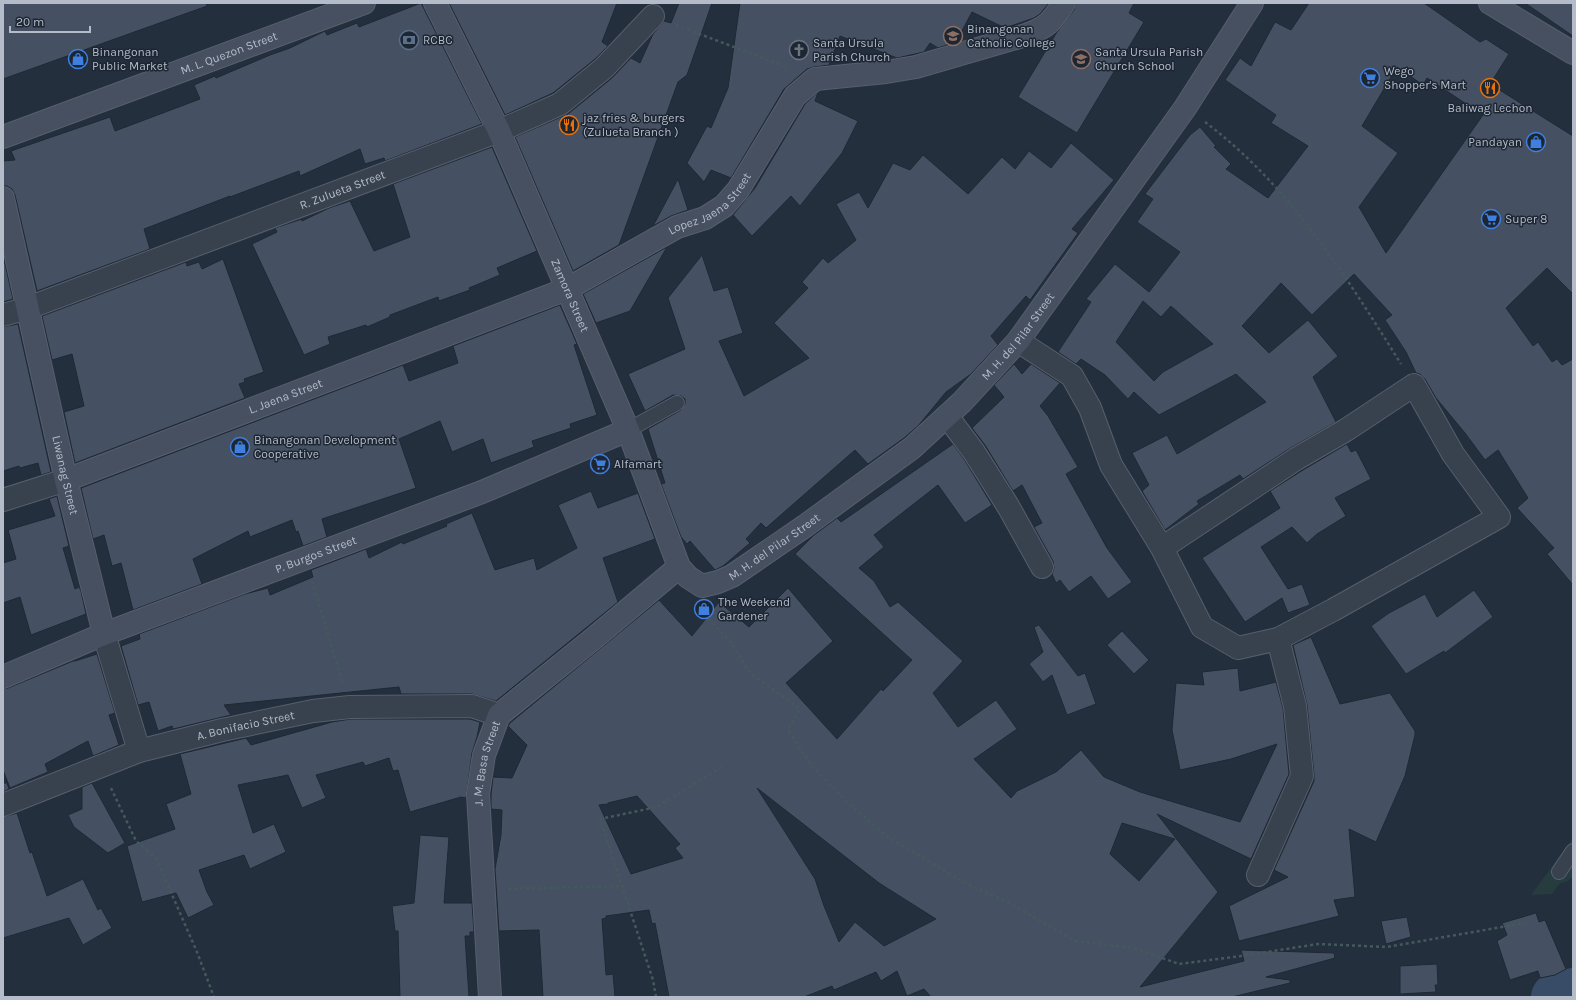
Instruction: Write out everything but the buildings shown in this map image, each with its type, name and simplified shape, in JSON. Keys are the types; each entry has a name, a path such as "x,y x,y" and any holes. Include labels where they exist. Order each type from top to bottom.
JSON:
{"street":[{"name":"M. L. Quezon Street","path":"3,137 364,3"},
{"name":"Zamora Street","path":"435,3 499,131 628,430 678,567 688,577 702,586"},
{"path":"815,79 886,72 916,66 1026,35 1040,30 1051,23 1064,3"},
{"name":"M. H. del Pilar Street","path":"702,586 718,582 732,576 805,526 912,448 962,402 1018,341 1185,108 1252,3"},
{"path":"1490,3 1573,53"},
{"name":"R. Zulueta Street","path":"3,315 28,308 499,131 560,104 604,68 656,9"},
{"name":"Lopez Jaena Street","path":"567,289 676,227 705,218 724,206 738,190 795,96 815,79"},
{"name":"Liwanag Street","path":"3,198 66,480 104,634 139,751"},
{"name":"L. Jaena Street","path":"3,500 66,480 567,289"},
{"path":"1018,341 1072,376 1090,408 1111,465 1162,548 1202,627 1238,648 1278,639 1499,517 1453,454 1414,385 1346,430 1296,459 1162,548"},
{"path":"947,416 974,452 1008,506 1042,567"},
{"name":"P. Burgos Street","path":"3,677 104,634 482,492 628,430"},
{"name":"J. M. Basa Street","path":"490,997 478,794 484,754 499,715 593,640 678,567"},
{"path":"1258,875 1302,776 1295,706 1278,639"},
{"name":"A. Bonifacio Street","path":"3,805 139,751 229,728 313,711 350,707 472,706 499,715"}],"lane":[{"path":"628,430 677,403"},
{"path":"1559,872 1573,851"}],"path":[{"path":"656,9 815,79"},
{"path":"1185,108 1220,134 1248,158 1304,219 1360,298 1414,385"},
{"path":"305,558 350,707"},
{"path":"702,586 700,610 731,642 750,672 800,709 788,730 812,766 844,800 886,836 899,845 967,884 1011,904 1075,941 1134,948 1179,964 1318,944 1387,947 1525,923"},
{"path":"101,766 136,841 156,858 197,952 214,997"},
{"path":"656,997 653,980 600,819 657,807 723,766"},
{"path":"484,890 622,886"}],"green space":[{"path":"1573,838 1573,876 1568,881 1559,884 1552,894 1531,895"}],"waterway":[{"path":"1555,997 1573,992"}],"place":[{"name":"Binangonan Catholic College","path":"953,36"},
{"name":"RCBC","path":"409,40"},
{"name":"Santa Ursula Parish Church","path":"799,50"},
{"name":"Binangonan Public Market","path":"78,59"},
{"name":"Santa Ursula Parish Church School","path":"1081,59"},
{"name":"Wego Shopper's Mart","path":"1370,78"},
{"name":"Baliwag Lechon","path":"1490,88"},
{"name":"jaz fries & burgers (Zulueta Branch )","path":"569,125"},
{"name":"Pandayan","path":"1536,142"},
{"name":"Super 8","path":"1491,219"},
{"name":"Binangonan Development Cooperative","path":"240,447"},
{"name":"Alfamart","path":"600,464"},
{"name":"The Weekend Gardener","path":"704,609"}]}
